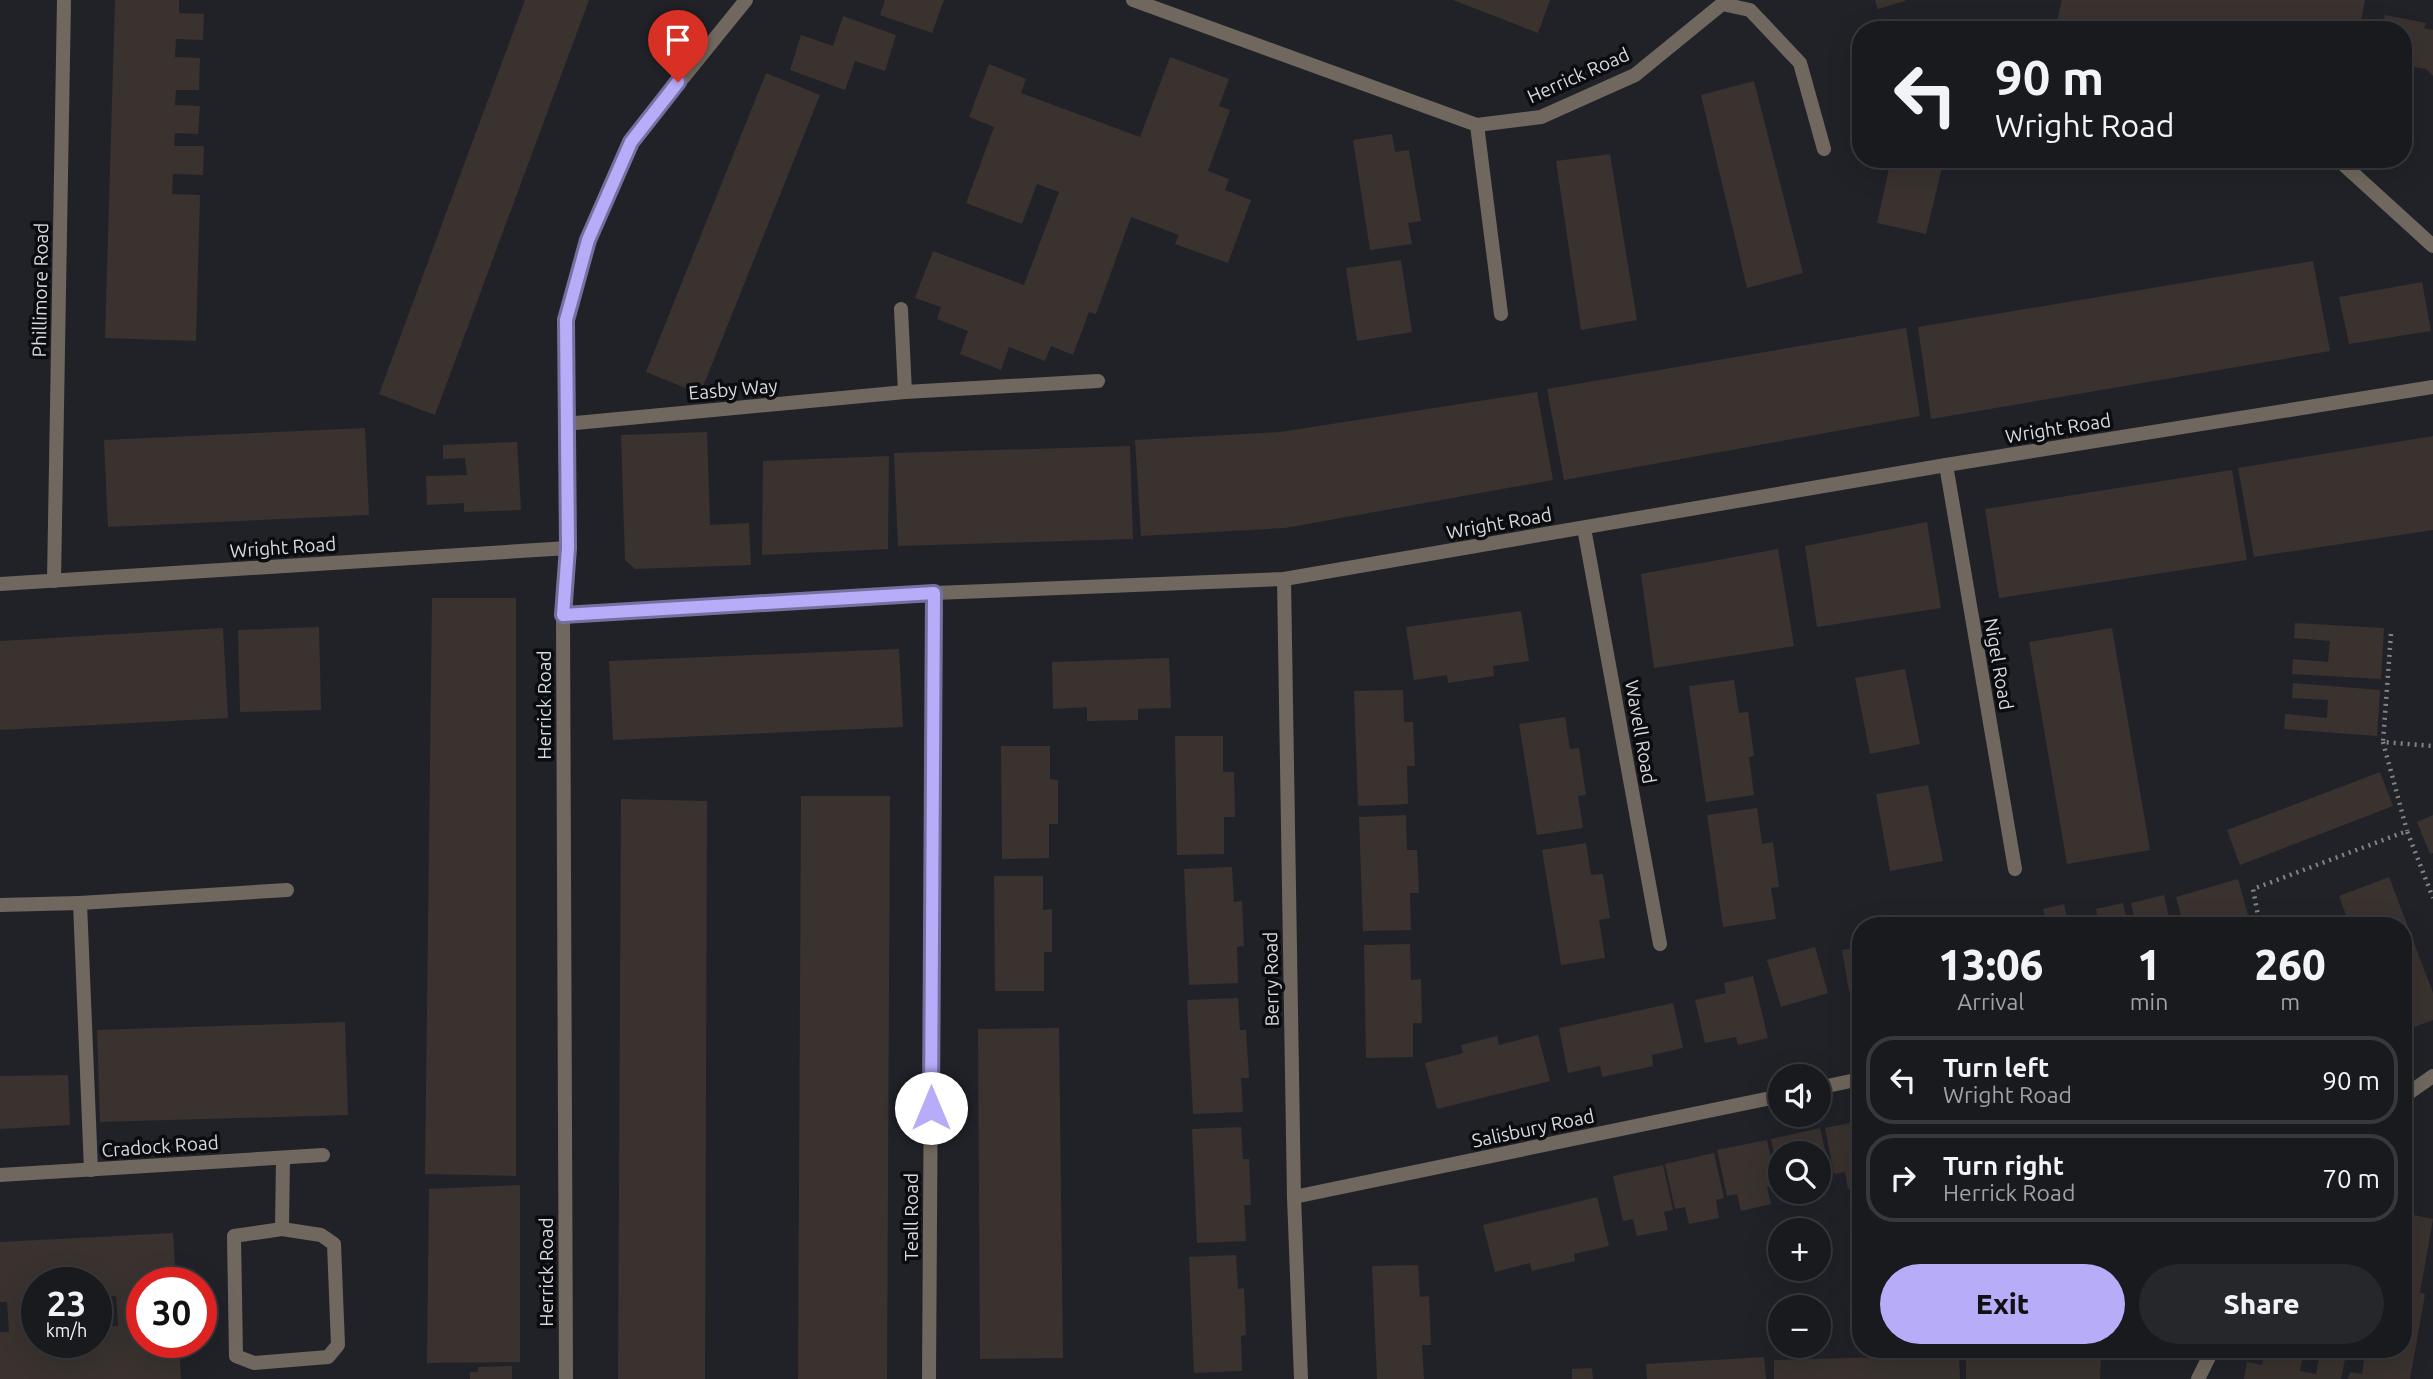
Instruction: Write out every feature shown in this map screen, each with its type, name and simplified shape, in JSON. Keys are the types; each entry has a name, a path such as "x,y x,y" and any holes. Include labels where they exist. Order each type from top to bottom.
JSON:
{"street":[{"name":"Phillimore Road","path":"54,581 64,0"},
{"name":"Herrick Road","path":"566,1379 563,615 568,548 566,320 588,240 631,142 741,2 746,0"},
{"name":"Herrick Road","path":"1133,0 1477,125 1541,117 1635,75 1722,2 1750,10 1800,63 1825,149"},
{"path":"1477,125 1501,314"},
{"path":"2347,168 2433,246"},
{"path":"901,309 905,392"},
{"name":"Easby Way","path":"565,424 905,392 1098,382"},
{"name":"Wright Road","path":"563,615 934,593 1284,579 1946,465 2433,387"},
{"name":"Nigel Road","path":"1946,465 2015,869"},
{"name":"Wavell Road","path":"1584,528 1660,944"},
{"name":"Wright Road","path":"0,584 568,548"},
{"name":"Berry Road","path":"1284,579 1294,1197 1301,1379"},
{"name":"Teall Road","path":"929,1379 934,593"},
{"path":"0,905 80,903 287,890"},
{"path":"80,903 91,1170"},
{"path":"2412,1091 2433,1076"},
{"path":"1831,1085 1852,1081"},
{"name":"Salisbury Road","path":"1294,1197 1768,1098"},
{"name":"Cradock Road","path":"0,1175 323,1155"},
{"path":"282,1229 283,1158"},
{"path":"282,1229 321,1235 334,1244 338,1345 328,1357 254,1363 236,1356 234,1236 282,1229"},
{"path":"2198,1379 2208,1358"}],"path":[{"path":"2391,634 2383,742 2407,831 2433,898"},
{"path":"2383,742 2433,746"},
{"path":"2258,917 2253,889 2407,831"}],"building":[{"path":"115,0 179,0 179,13 204,14 203,40 176,39 175,57 200,58 199,90 176,90 175,105 200,106 198,134 175,133 174,146 204,146 203,175 173,174 172,194 200,195 196,341 105,338"},
{"path":"525,0 589,0 435,415 379,394"},
{"path":"885,0 944,0 932,33 880,15"},
{"path":"1453,0 1550,0 1538,33"},
{"path":"1875,0 1905,0 1905,1 1878,9"},
{"path":"2062,0 2365,0 2361,21 2057,21"},
{"path":"2385,15 2426,23 2424,28 2433,30 2433,76 2426,69 2412,67 2412,21 2383,21"},
{"path":"843,16 896,35 885,71 855,61 845,90 790,70 801,35 833,46"},
{"path":"1170,57 1229,79 1219,106 1230,110 1208,171 1229,179 1225,190 1251,200 1228,263 1175,244 1179,235 1131,217 1096,314 1089,312 1073,355 1051,346 1045,361 1009,347 1001,370 960,354 968,331 937,319 941,307 915,298 933,251 1024,285 1059,192 1037,184 1022,224 966,203 994,127 969,117 989,64 1026,79 1021,93 1140,137"},
{"path":"766,73 820,95 700,394 646,372"},
{"path":"1754,81 1803,273 1747,288 1701,95"},
{"path":"1392,134 1395,152 1409,150 1421,221 1408,223 1412,244 1370,250 1353,140"},
{"path":"1610,154 1637,320 1581,330 1556,161"},
{"path":"1889,168 1942,168 1926,234 1877,223"},
{"path":"1401,260 1412,332 1357,341 1346,268"},
{"path":"2313,261 2330,351 1931,419 1918,327"},
{"path":"2422,282 2431,331 2349,344 2339,297"},
{"path":"1906,328 1920,416 1564,480 1547,389"},
{"path":"1537,392 1553,480 1285,528 1141,536 1135,440 1280,432"},
{"path":"365,428 369,515 108,527 104,440"},
{"path":"707,432 710,525 749,523 751,565 635,569 625,560 621,435"},
{"path":"2433,436 2433,530 2254,557 2238,468"},
{"path":"517,442 521,510 464,512 464,503 427,505 426,476 467,475 465,458 443,459 443,445"},
{"path":"1130,446 1133,539 898,546 894,453"},
{"path":"889,456 888,549 762,555 763,461"},
{"path":"2232,470 2247,560 1999,598 1985,509"},
{"path":"1927,522 1941,608 1817,627 1805,546"},
{"path":"1778,549 1794,646 1654,668 1641,574"},
{"path":"432,598 516,598 516,1176 425,1174"},
{"path":"1521,611 1529,661 1493,666 1494,676 1448,683 1447,675 1414,680 1406,627"},
{"path":"2295,623 2384,628 2381,679 2292,674 2293,659 2328,662 2330,641 2294,638"},
{"path":"319,627 321,710 240,712 238,630"},
{"path":"223,628 228,718 0,730 0,641"},
{"path":"2112,628 2150,850 2067,864 2029,642"},
{"path":"899,649 903,727 613,740 609,661"},
{"path":"1169,658 1171,708 1138,709 1138,720 1087,721 1087,707 1053,709 1052,662"},
{"path":"1905,669 1920,744 1870,754 1855,678"},
{"path":"1734,680 1739,713 1748,712 1754,756 1749,757 1754,795 1706,802 1689,686"},
{"path":"2293,683 2380,690 2377,736 2284,729 2285,714 2327,718 2328,700 2292,698"},
{"path":"1403,690 1404,722 1413,722 1415,766 1407,766 1408,804 1358,806 1354,691"},
{"path":"1565,717 1570,749 1579,748 1586,795 1578,796 1583,828 1537,835 1519,724"},
{"path":"1175,736 1223,736 1223,772 1234,772 1235,817 1224,817 1224,854 1177,855"},
{"path":"1001,746 1050,746 1050,779 1058,780 1058,824 1049,824 1049,858 1002,859"},
{"path":"2380,772 2393,806 2240,865 2227,830"},
{"path":"1928,785 1943,861 1890,871 1876,794"},
{"path":"801,796 890,796 887,1379 798,1379"},
{"path":"621,799 707,801 705,1379 618,1379"},
{"path":"1757,808 1762,844 1773,842 1779,887 1771,888 1776,919 1723,927 1707,815"},
{"path":"1406,815 1407,850 1417,850 1419,893 1410,893 1411,930 1363,931 1359,817"},
{"path":"2433,815 2433,853 2430,854 2417,822"},
{"path":"1586,843 1591,875 1603,874 1610,918 1599,920 1605,958 1561,965 1542,850"},
{"path":"1232,867 1234,902 1242,901 1244,946 1237,947 1238,983 1189,985 1184,869"},
{"path":"994,876 1043,876 1043,910 1052,909 1052,952 1044,952 1044,991 995,991"},
{"path":"2389,877 2404,917 2347,917 2339,896"},
{"path":"2238,879 2249,917 2182,917 2176,897"},
{"path":"2164,895 2169,917 2134,917 2131,903"},
{"path":"2123,903 2126,917 2097,917 2096,909"},
{"path":"2064,904 2067,917 2045,917 2043,909"},
{"path":"2412,938 2433,993 2433,1020 2412,1028"},
{"path":"1410,944 1411,980 1421,979 1422,1023 1413,1023 1413,1057 1366,1058 1364,945"},
{"path":"1815,947 1828,993 1781,1007 1767,960"},
{"path":"1852,948 1852,990 1849,991 1842,950"},
{"path":"1753,976 1768,1038 1738,1045 1736,1037 1705,1043 1695,1000 1726,993 1724,983"},
{"path":"1238,998 1240,1030 1246,1030 1249,1078 1241,1078 1243,1112 1193,1114 1187,1000"},
{"path":"1673,1003 1683,1048 1652,1055 1653,1066 1602,1077 1600,1066 1568,1073 1559,1028"},
{"path":"345,1022 348,1115 100,1122 97,1030"},
{"path":"1059,1028 1063,1358 980,1359 978,1029"},
{"path":"1538,1035 1550,1081 1437,1109 1425,1063 1463,1053 1461,1045 1497,1036 1499,1045"},
{"path":"68,1075 70,1125 0,1129 0,1076"},
{"path":"1852,1123 1852,1188 1848,1189 1845,1172 1834,1174 1831,1141 1828,1141 1825,1128"},
{"path":"1241,1127 1243,1159 1249,1159 1251,1205 1244,1205 1246,1241 1197,1243 1192,1129"},
{"path":"1820,1128 1823,1141 1771,1141"},
{"path":"1767,1140 1768,1204 1771,1204 1741,1211 1737,1194 1727,1196 1717,1150"},
{"path":"1714,1153 1724,1198 1716,1200 1719,1218 1689,1224 1685,1207 1675,1209 1665,1164"},
{"path":"1663,1165 1673,1210 1664,1212 1668,1230 1637,1236 1633,1219 1623,1221 1613,1176"},
{"path":"520,1185 520,1362 427,1363 429,1189"},
{"path":"1597,1197 1609,1246 1574,1254 1575,1261 1532,1271 1530,1263 1495,1272 1483,1225"},
{"path":"2412,1215 2433,1219 2420,1293 2425,1294 2410,1379 2348,1379 2350,1372 2362,1374 2365,1358 2412,1358"},
{"path":"173,1233 175,1267 126,1267 126,1358 180,1358 181,1379 0,1379 0,1332 9,1332 7,1302 0,1302 0,1242"},
{"path":"1236,1255 1238,1289 1244,1288 1246,1335 1241,1336 1242,1371 1194,1373 1189,1257"},
{"path":"1418,1265 1420,1297 1429,1296 1431,1345 1422,1345 1424,1379 1377,1379 1372,1266"},
{"path":"1764,1357 1766,1379 1647,1379 1646,1364"},
{"path":"1959,1358 1960,1379 1774,1379 1774,1360"},
{"path":"1966,1358 2101,1358 2100,1379 1966,1379"},
{"path":"2263,1358 2302,1358 2300,1371 2316,1374 2319,1358 2345,1358 2341,1379 2244,1379 2247,1362 2262,1365"},
{"path":"512,1366 512,1379 470,1379 470,1372 478,1372 478,1367"},
{"path":"1592,1368 1593,1379 1572,1379 1572,1369"}],"route":[{"path":"678,82 631,142 588,240 566,320 568,548 563,615 934,593 931,1108"}]}
